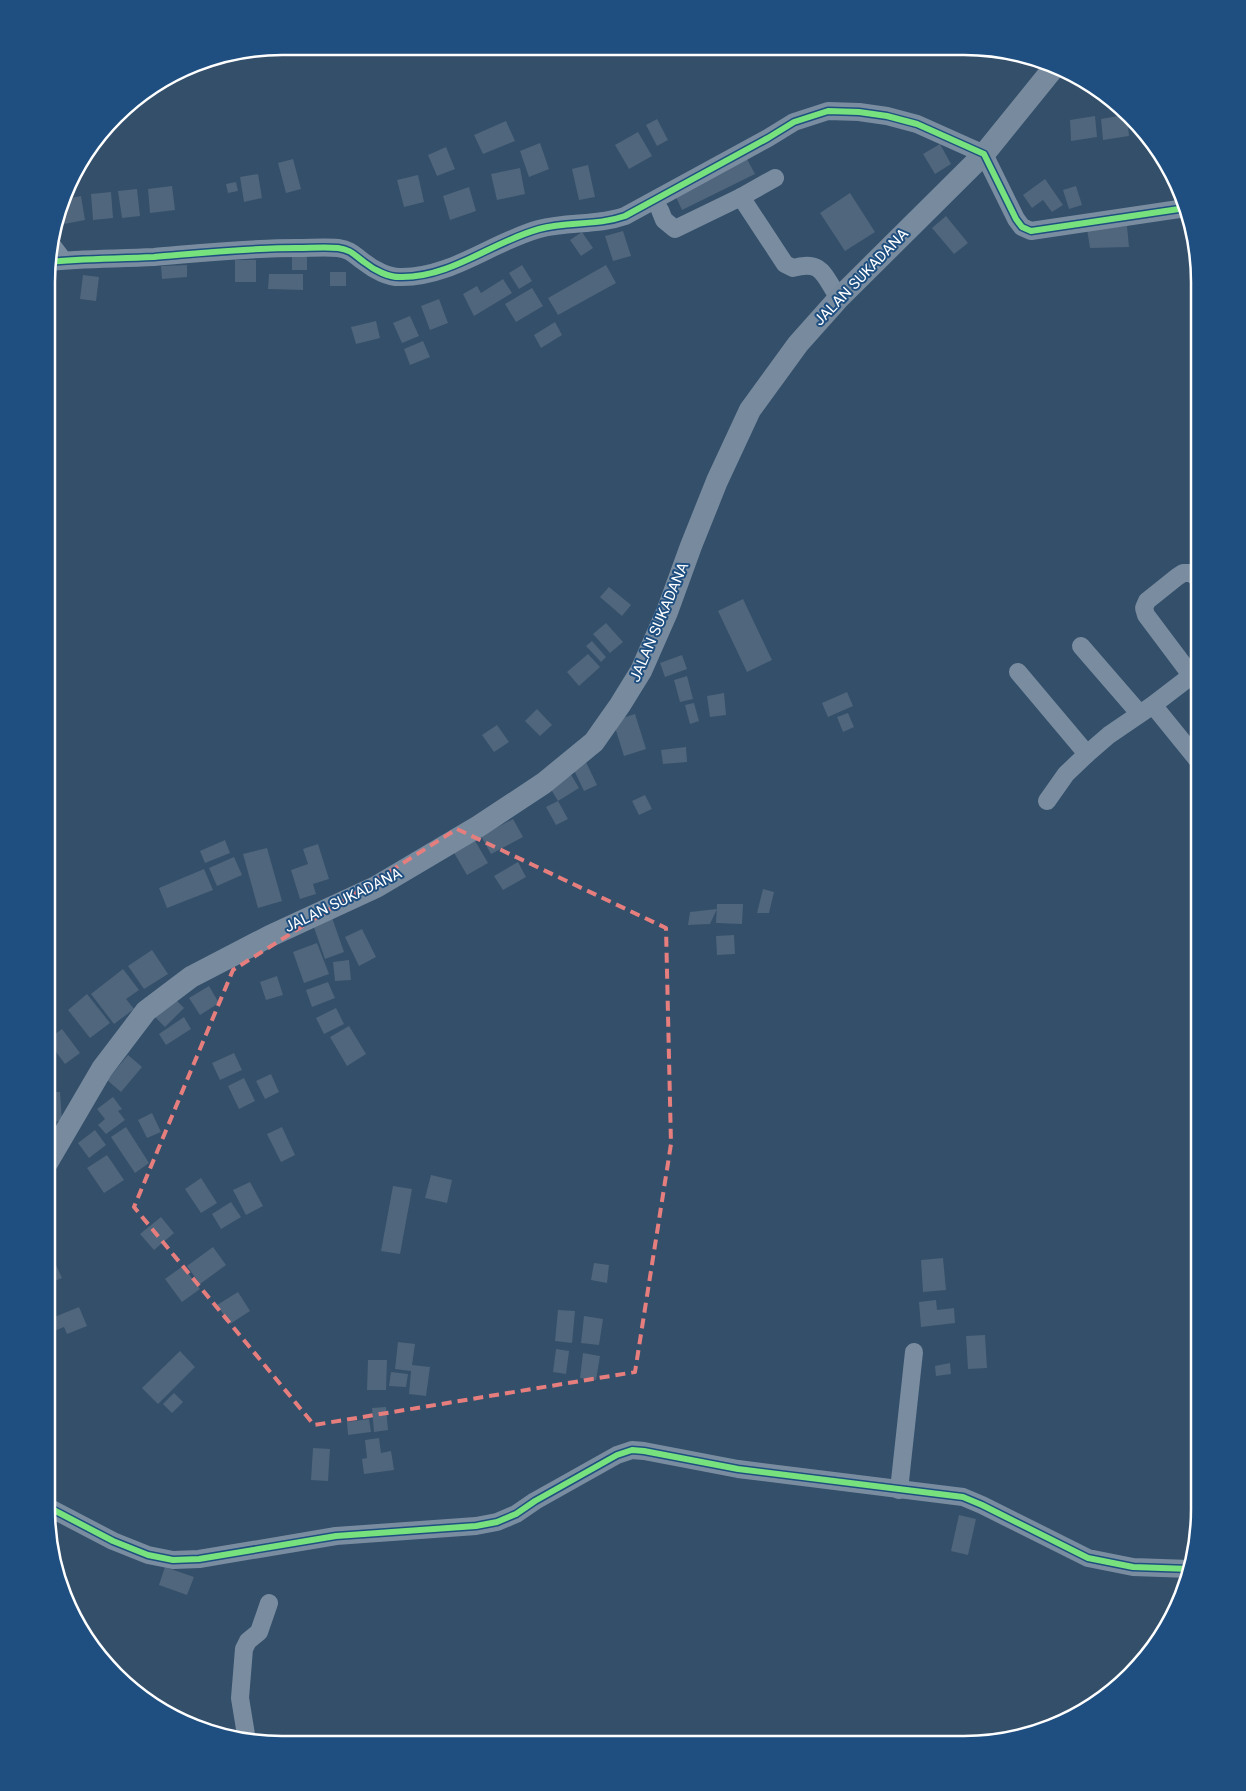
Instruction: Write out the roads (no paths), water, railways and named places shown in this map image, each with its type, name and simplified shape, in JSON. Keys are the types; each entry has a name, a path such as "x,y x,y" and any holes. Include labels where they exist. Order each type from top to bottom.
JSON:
{"main road":[{"name":"JALAN SUKADANA","path":"55,1149 102,1068 146,1012 168,994 191,977 270,936 376,887 436,852 544,783 594,742 641,671 667,612 717,481 750,410 798,344 838,298 984,154 1050,72"}],"street":[{"path":"56,261 132,258 264,248 337,248 355,253 364,262 391,277 416,276 438,272 476,256 498,244 539,229 568,224 611,221 625,216 794,122 828,111 859,112 887,116 918,124 984,154 1016,219 1022,227 1031,231 1179,209"},
{"path":"660,210 664,220 675,229 775,178"},
{"path":"741,197 785,264 793,268 808,264 814,266 820,270 838,298"},
{"path":"1191,573 1184,573 1148,599 1144,608 1146,615 1191,667"},
{"path":"1081,646 1191,754"},
{"path":"1018,672 1087,754"},
{"path":"1047,801 1066,774 1087,754 1109,735 1191,675"},
{"path":"899,1490 914,1352"},
{"path":"55,1511 113,1541 148,1555 172,1560 198,1559 336,1536 476,1526 497,1522 516,1514 535,1501 617,1455 632,1450 658,1453 738,1469 963,1497 1088,1558 1133,1567 1183,1569"},
{"path":"246,1733 240,1698 244,1649 248,1641 259,1632 269,1603"}]}
